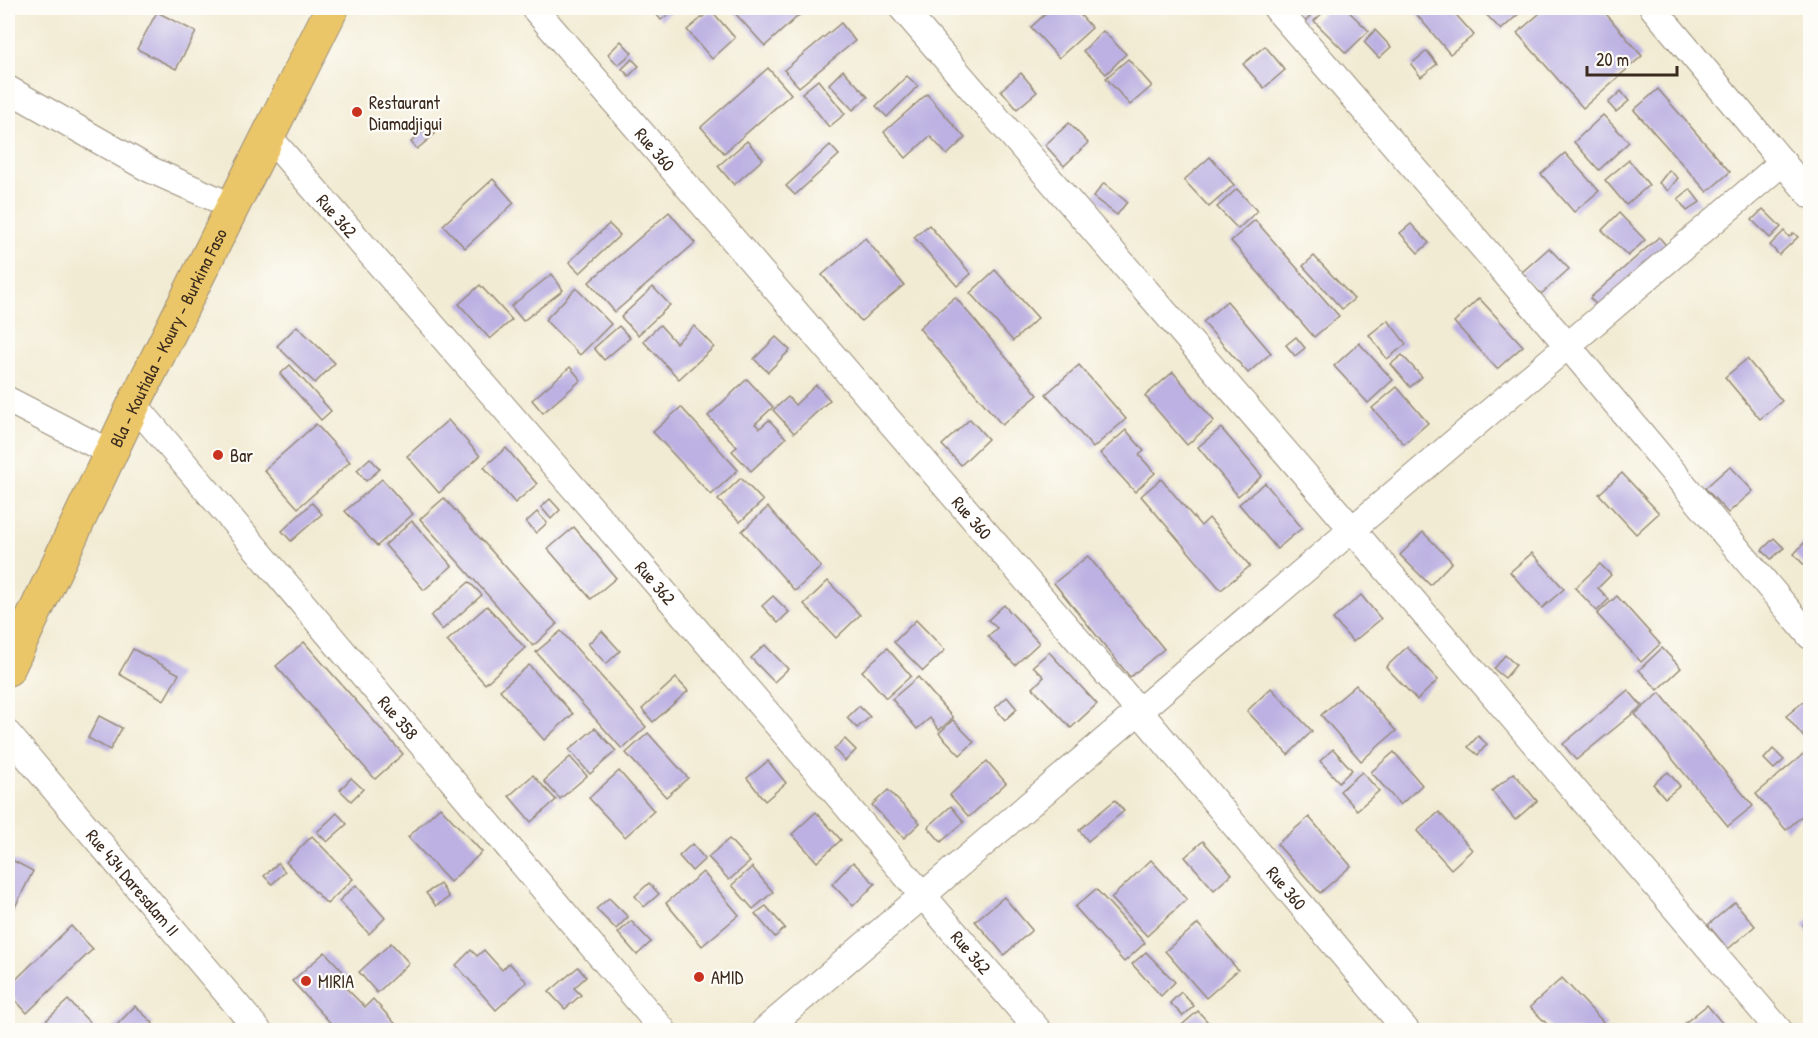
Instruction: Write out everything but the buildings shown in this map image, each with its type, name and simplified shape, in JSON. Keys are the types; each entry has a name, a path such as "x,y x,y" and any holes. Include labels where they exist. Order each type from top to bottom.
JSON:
{"main road":[{"name":"Bla - Koutiala - Koury - Burkina Faso","path":"8,669 134,404 332,8"}],"street":[{"name":"Rue 360","path":"534,8 1139,711 1406,1030"},
{"path":"902,8 1352,529 1779,1030"},
{"path":"1276,8 1568,346 1810,636"},
{"path":"1653,8 1810,195"},
{"path":"8,89 149,169 234,207"},
{"name":"Rue 362","path":"268,137 646,571 1038,1030"},
{"path":"765,1030 1783,162"},
{"path":"8,400 111,453"},
{"name":"Rue 358","path":"134,404 663,1030"},
{"name":"Rue 434 Daresalam II","path":"8,734 258,1030"}],"place":[{"name":"Restaurant Diamadjigui","path":"357,112"},
{"name":"Bar","path":"218,455"},
{"name":"AMID","path":"699,977"},
{"name":"MIRIA","path":"306,981"}]}
